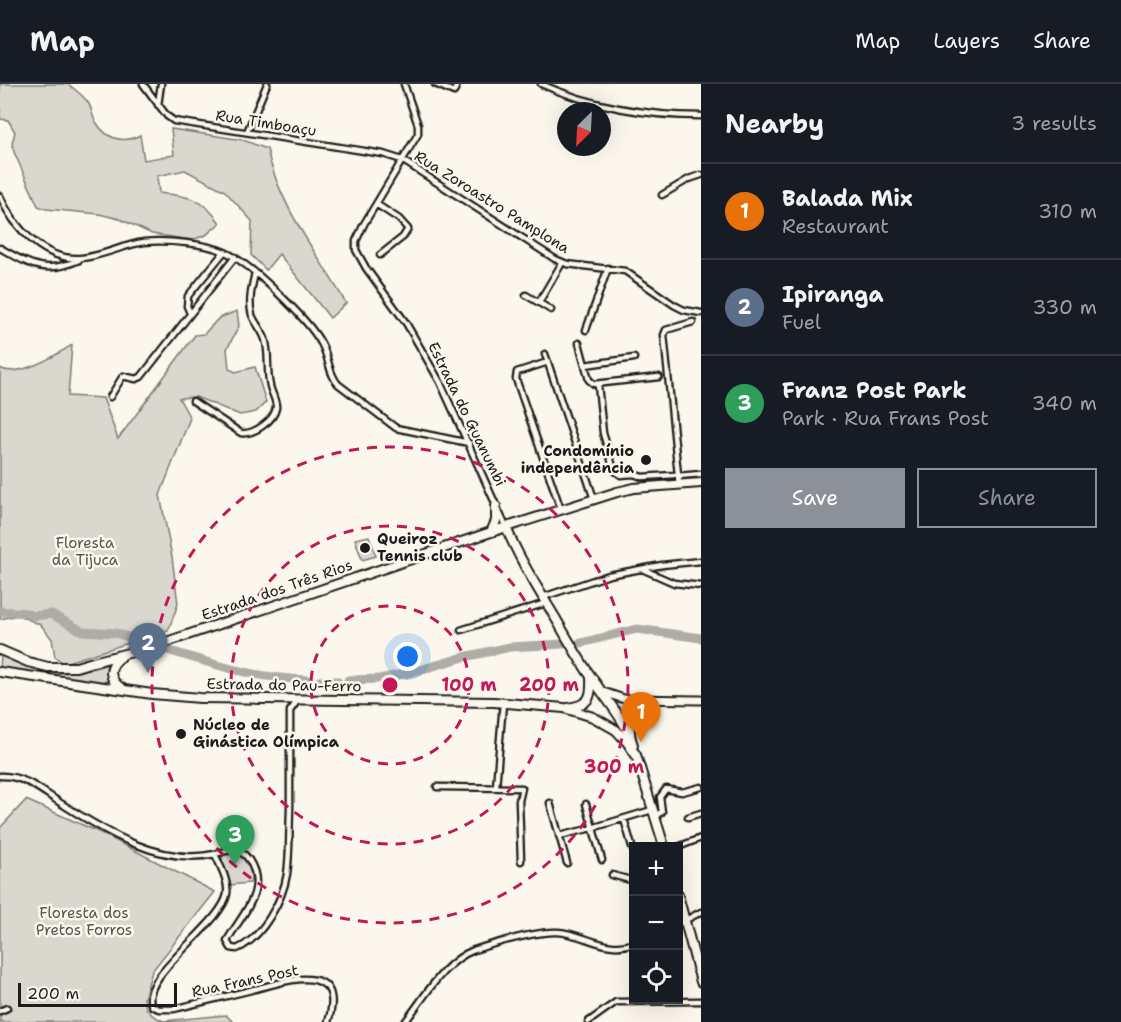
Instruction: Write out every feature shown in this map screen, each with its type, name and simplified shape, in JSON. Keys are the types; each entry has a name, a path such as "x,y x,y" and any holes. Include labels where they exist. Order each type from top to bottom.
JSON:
{"main road":[{"name":"Estrada dos Três Rios","path":"0,650 39,665 60,668 76,667 125,654 506,527 634,488 701,483"},
{"path":"496,506 496,521 489,533 503,536 511,541 516,530 530,520"},
{"name":"Estrada do Guanumbi","path":"506,527 511,541 545,600 631,739 636,755"},
{"path":"125,654 114,662 111,671 115,684 126,691"},
{"name":"Estrada do Pau-Ferro","path":"0,672 126,691 200,698 503,703 564,708 593,717 607,724 623,737 636,755 663,842"},
{"path":"564,708 578,707 588,701 591,694 591,677"},
{"path":"683,925 701,982"}],"street":[{"name":"Rua Timboaçu","path":"142,84 167,116 174,121 383,154 402,160"},
{"path":"158,105 161,84"},
{"path":"247,132 267,84"},
{"name":"Estrada do Guanumbi","path":"405,84 418,130 356,241 356,250 366,268 417,340 440,382 470,443 506,527"},
{"path":"437,84 454,92 457,84"},
{"path":"541,84 569,95 616,107 683,116 701,116"},
{"name":"Rua Zoroastro Pamplona","path":"402,160 562,262 625,271 684,310 701,313"},
{"path":"662,195 689,179 701,175"},
{"path":"0,196 21,231 34,241 59,256 69,259 84,258"},
{"path":"376,204 406,225 408,229 404,237 380,255"},
{"path":"0,248 42,268 64,266 84,258 145,242 174,242 224,252 235,257 255,273 313,330 325,349 332,376 338,384 396,428 470,443"},
{"path":"190,313 187,306 188,296 224,252"},
{"path":"110,397 123,376 136,379 141,377 235,257"},
{"path":"539,302 562,262"},
{"path":"586,330 608,268"},
{"path":"193,401 246,434 267,421 276,410 277,405 269,382 266,342 252,313 251,292 255,273"},
{"path":"526,295 551,310"},
{"path":"679,485 676,475 664,335 666,330 693,322"},
{"path":"579,343 589,380 597,385 659,377"},
{"path":"545,354 594,500"},
{"path":"585,365 634,358"},
{"path":"548,362 517,372 516,379 561,510"},
{"path":"597,385 603,433 614,470 621,475 630,474 642,477 701,474"},
{"path":"630,474 634,488"},
{"path":"461,630 609,575 701,561"},
{"path":"642,569 674,583 701,586"},
{"path":"603,692 624,699 701,700"},
{"path":"280,699 290,711"},
{"path":"0,776 25,780 100,826 145,847 190,858 234,849 241,851 247,856 255,873 256,889 253,899 227,941 231,948 237,949 245,944 270,917 287,874 290,711 298,700"},
{"path":"631,739 630,719 633,710 643,703 657,701"},
{"path":"496,787 503,703"},
{"path":"437,786 522,788 519,801 521,861"},
{"path":"559,836 624,819 662,812 660,797 666,789 682,792 701,787"},
{"path":"550,803 567,864"},
{"path":"586,804 602,860"},
{"path":"688,817 701,813"},
{"path":"624,819 631,842"},
{"path":"683,845 701,838"},
{"name":"Rua Frans Post","path":"215,854 227,887 227,896 189,945 155,981 149,998 152,1006 159,1009 174,1009 290,981 314,980 320,982 331,993 333,1002 328,1022"},
{"path":"612,875 629,879"},
{"path":"683,921 701,912"},
{"path":"405,1022 451,964 474,950 551,932 572,934 613,948 629,944"},
{"path":"588,1022 616,1002 630,1000 701,1001"},
{"path":"0,1011 7,1008"}],"green space":[{"path":"0,84 68,84 87,101 100,128 110,136 127,139 140,135 144,160 174,155 171,129 243,140 267,149 280,190 290,210 346,303 330,318 279,254 266,270 251,255 252,221 225,191 185,170 157,176 159,193 194,199 207,208 220,223 206,235 192,240 152,234 120,219 99,214 46,209 38,206 14,152 12,143 15,132 8,120 0,119"},
{"name":"Floresta da Tijuca","path":"237,311 239,326 227,349 229,369 236,372 255,367 266,402 256,412 240,415 196,397 179,398 190,418 160,495 178,604 168,631 64,663 55,657 52,639 41,625 18,615 0,619 0,368 8,371 26,368 47,360 72,345 68,396 103,398 118,439 195,335 204,334 219,318"},
{"name":"Queiroz Tennis club","path":"369,536 376,556 362,560 355,539"},
{"path":"1,654 30,667 55,673 81,671 112,663 108,681 112,686 0,670"},
{"name":"Floresta dos Pretos Forros","path":"26,800 101,833 215,892 152,971 144,998 146,1008 152,1015 163,1021 226,1015 233,1022 0,1022 0,828"},
{"path":"228,851 238,854 246,861 251,872 250,883 227,884 222,860 223,854"}],"waterway":[{"path":"0,611 26,613 33,616 51,614 82,631 116,633 137,640"},
{"path":"577,644 637,629 701,638"},
{"path":"348,680 379,679 510,647 563,644"},
{"path":"164,649 252,674 308,680"},
{"path":"319,681 337,681"}],"place":[{"name":"Condomínio independência","path":"646,460"},
{"name":"Queiroz Tennis club","path":"365,548"},
{"name":"Ipiranga","path":"148,673"},
{"name":"Núcleo de Ginástica Olímpica","path":"181,734"},
{"name":"Balada Mix","path":"641,742"},
{"name":"Franz Post Park","path":"235,865"}]}
